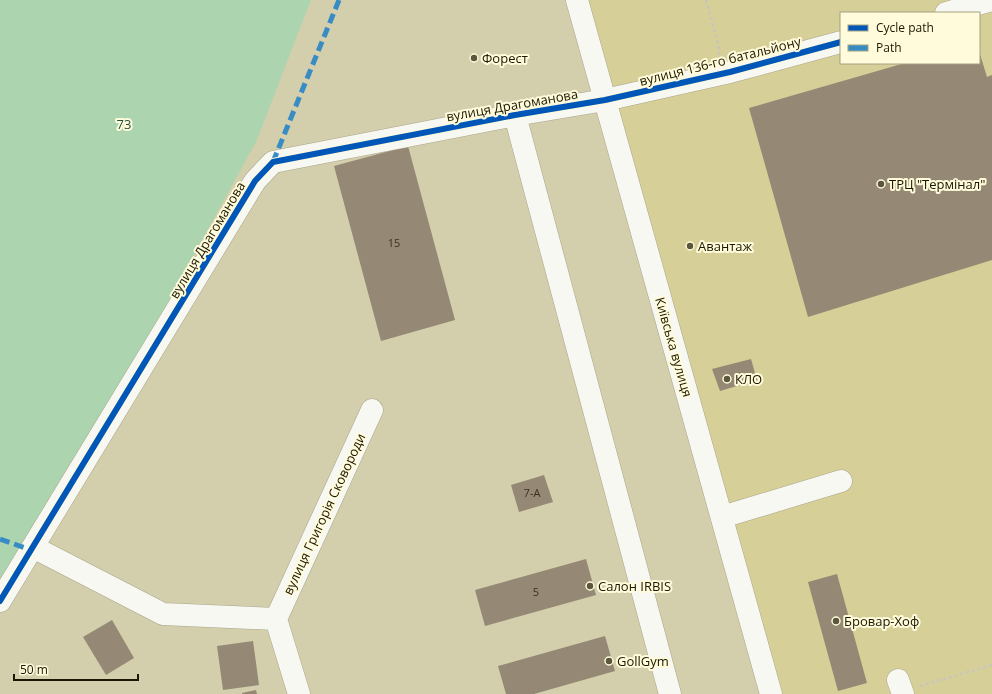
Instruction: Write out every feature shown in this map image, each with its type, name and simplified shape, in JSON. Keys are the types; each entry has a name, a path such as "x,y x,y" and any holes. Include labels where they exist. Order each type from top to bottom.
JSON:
{"street":[{"name":"Київська вулиця","path":"577,0 771,694"},
{"path":"950,12 992,0"},
{"name":"вулиця 136-го батальйону","path":"605,100 719,75 840,42"},
{"name":"вулиця Драгоманова","path":"0,601 255,181 273,162 515,115 605,100"},
{"path":"515,115 670,694"},
{"name":"вулиця Григорія Сковороди","path":"276,619 372,410"},
{"path":"722,517 841,481"},
{"path":"33,547 163,614 276,619 299,694"}],"path":[{"path":"706,0 719,48 719,75"},
{"path":"901,688 992,665"}],"shaded area":[{"path":"577,0 992,0 992,694 771,694"}],"green space":[{"name":"73","path":"0,0 311,0 256,142 62,494 0,594"}],"building":[{"name":"ТРЦ \"Термінал\"","path":"980,54 987,77 992,75 992,260 808,317 749,108 902,64 980,64"},
{"path":"408,146 455,320 381,341 334,166"},
{"path":"751,359 757,380 720,391 712,369"},
{"path":"544,475 553,502 519,512 511,485"},
{"path":"586,559 596,595 485,626 475,590"},
{"path":"837,574 867,683 838,691 808,582"},
{"path":"112,620 134,658 106,675 83,637"},
{"path":"605,636 615,671 534,694 506,694 498,666"},
{"path":"253,641 259,685 223,690 217,646"},
{"path":"256,690 257,694 242,694 242,693"}],"marked path":[{"path":"273,162 339,0"},
{"path":"0,539 31,550"}],"cycle path":[{"path":"0,601 255,181 273,162 515,115 605,100 730,72 840,42"}],"place":[{"name":"Форест","path":"474,58"},
{"name":"ТРЦ \"Термінал\"","path":"881,184"},
{"name":"Авантаж","path":"690,246"},
{"name":"КЛО","path":"727,379"},
{"name":"Салон IRBIS","path":"590,586"},
{"name":"Бровар-Хоф","path":"836,621"},
{"name":"GollGym","path":"609,661"}]}
